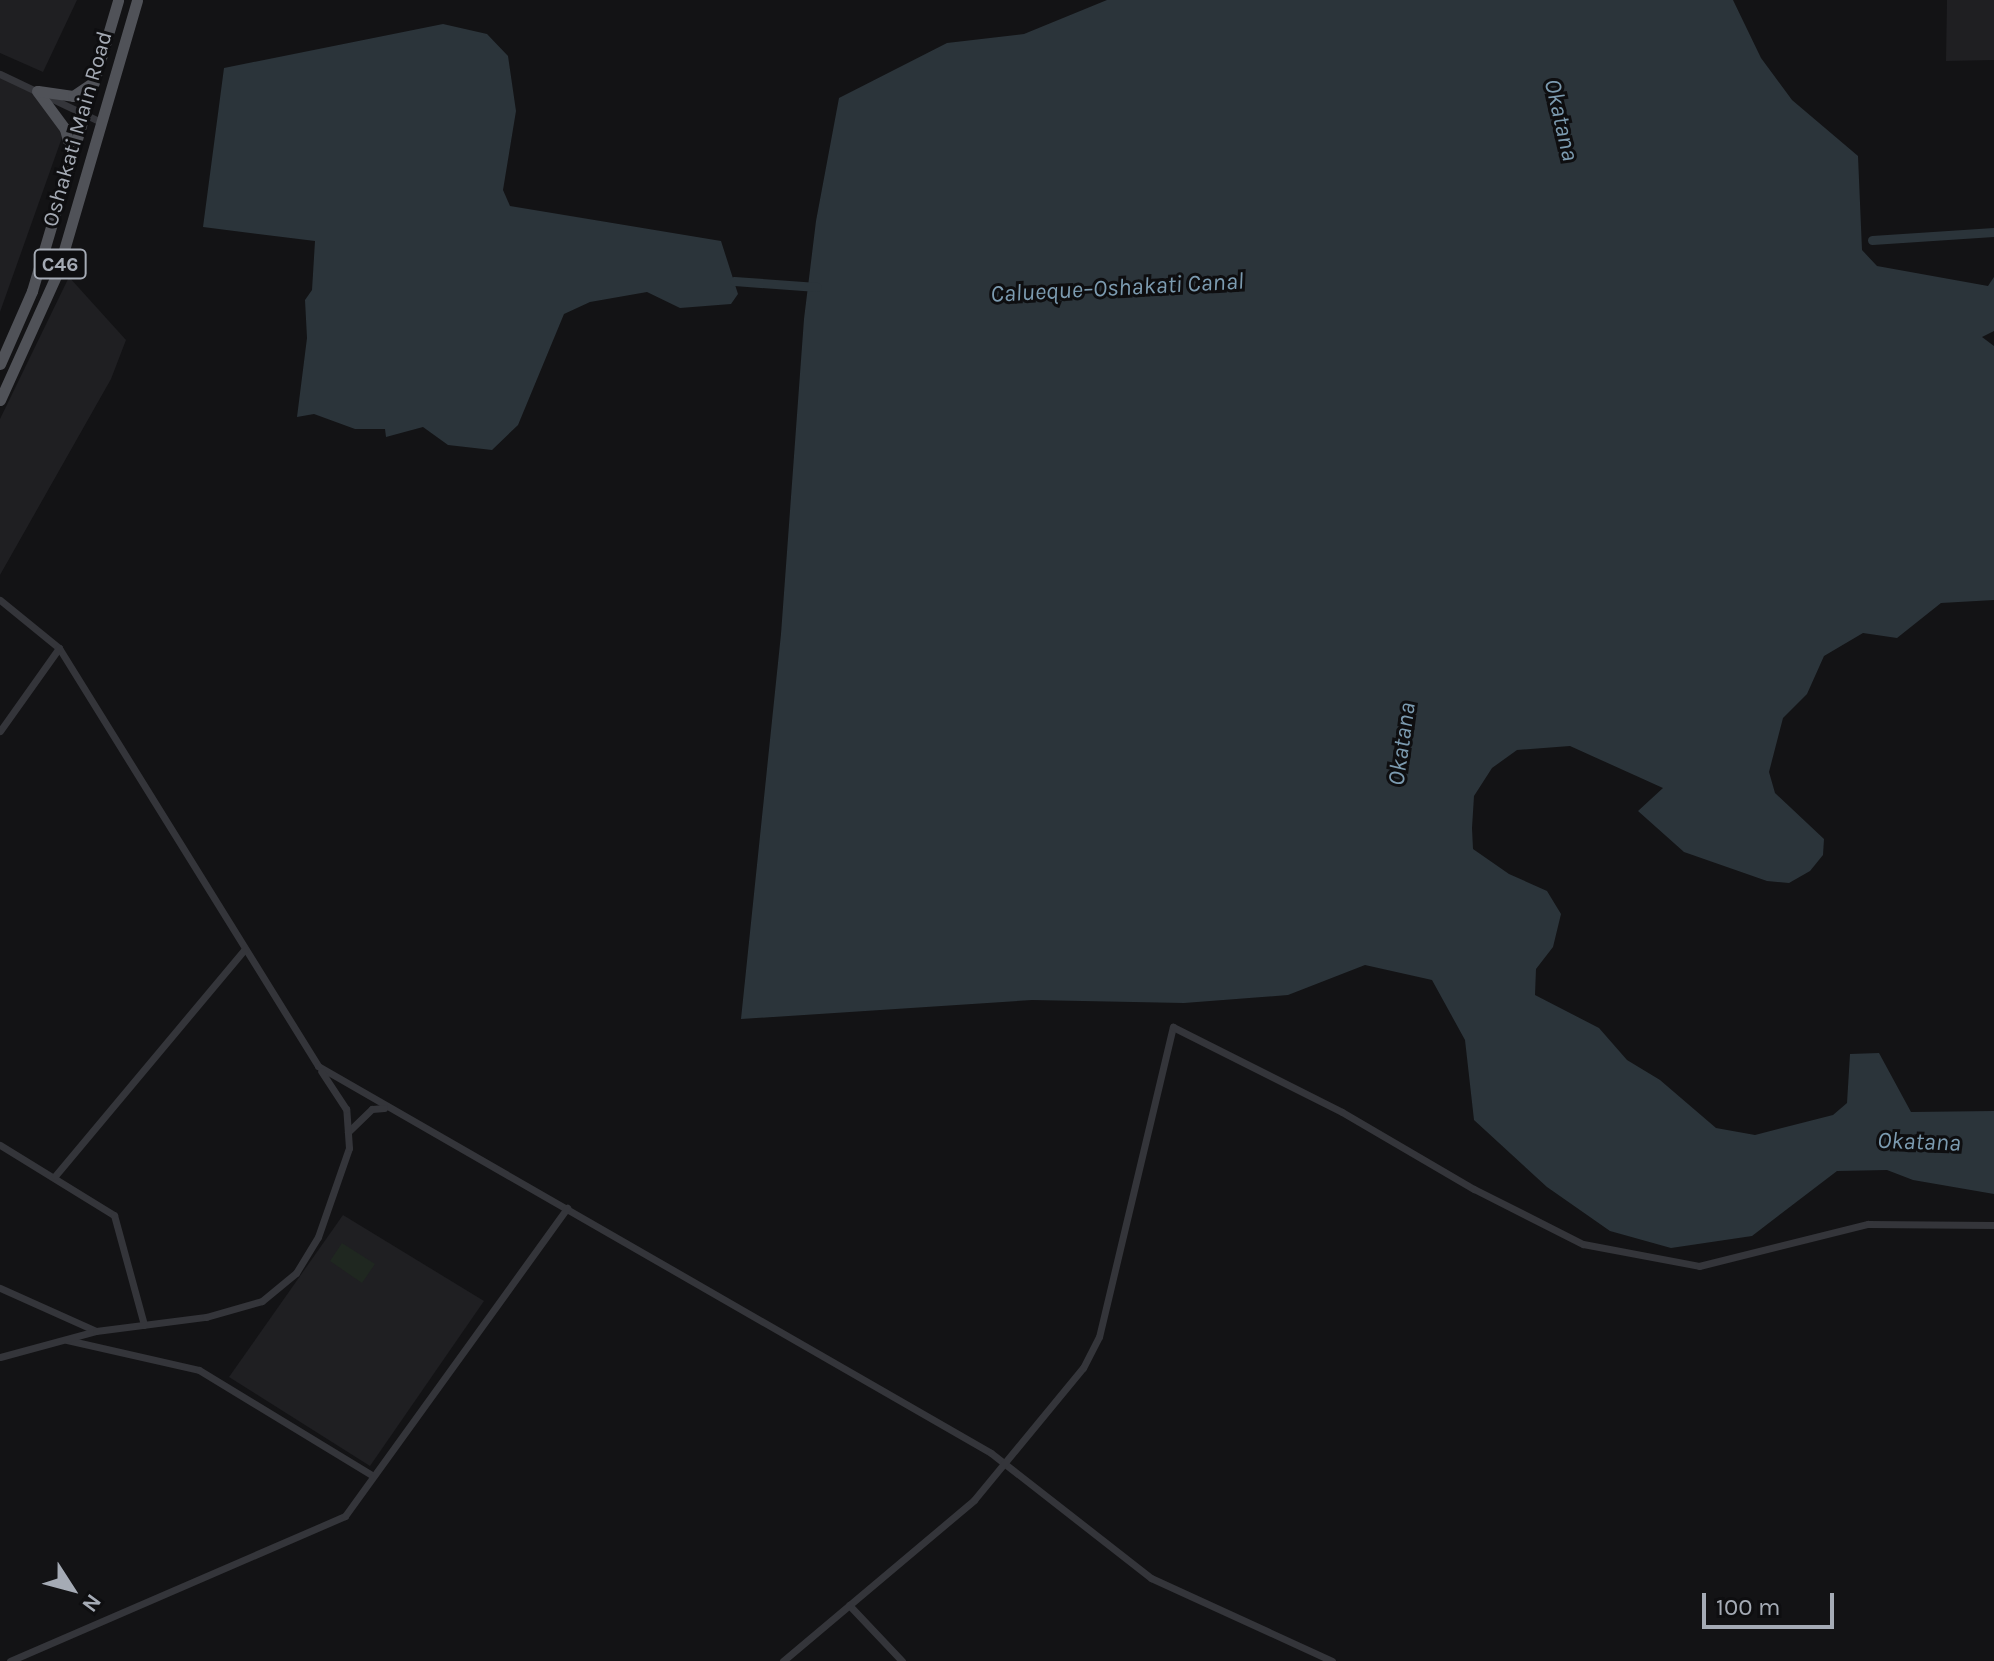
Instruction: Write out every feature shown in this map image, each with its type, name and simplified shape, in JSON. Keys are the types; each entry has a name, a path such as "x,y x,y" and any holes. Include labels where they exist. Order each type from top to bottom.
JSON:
{"main road":[{"name":"Oshakati Main Road","path":"0,364 32,291 118,0"},
{"name":"Oshakati Main Road","path":"0,400 5,378 57,274 137,0"},
{"path":"37,91 73,96 94,82"},
{"path":"37,91 65,129 73,160"}],"street":[{"path":"0,74 101,122"},
{"path":"0,600 59,648 346,1109 349,1148 318,1237 296,1273 262,1301 206,1317 96,1331 0,1357"},
{"path":"0,731 59,648"},
{"path":"55,1176 245,949"},
{"path":"783,1661 974,1500 1083,1368 1099,1337 1173,1027 1342,1112 1474,1189 1583,1244 1699,1266 1868,1224 1994,1225"},
{"path":"318,1066 1004,1462 1143,1574 1332,1661"},
{"path":"348,1132 372,1109 387,1107"},
{"path":"0,1145 114,1215 144,1325"},
{"path":"10,1661 345,1516 567,1208"},
{"path":"0,1288 96,1331"},
{"path":"65,1339 199,1370 373,1476"},
{"path":"849,1605 902,1661"}],"shaded area":[{"path":"0,0 77,0 43,72 0,53"},
{"path":"1947,0 1994,0 1994,60 1946,61"},
{"path":"0,74 37,91 65,129 0,312"},
{"path":"69,277 126,340 111,379 0,575 0,419"},
{"path":"343,1215 484,1301 370,1466 229,1377"},
{"path":"342,1243 375,1264 362,1283 330,1261"}],"water":[{"name":"Okatana","path":"1107,0 1733,0 1761,58 1792,100 1858,156 1862,250 1877,266 1988,286 1994,277 1994,331 1982,337 1994,346 1994,600 1941,603 1897,638 1863,633 1824,656 1807,694 1783,718 1769,772 1775,793 1824,839 1823,855 1810,871 1789,883 1767,881 1684,852 1638,811 1663,788 1570,746 1517,750 1492,768 1474,796 1472,828 1473,849 1509,874 1547,891 1561,914 1553,947 1536,969 1535,995 1599,1028 1627,1060 1660,1080 1716,1128 1755,1135 1833,1115 1847,1103 1850,1054 1879,1053 1911,1112 1994,1111 1994,1194 1913,1180 1887,1170 1837,1171 1752,1236 1671,1248 1610,1231 1547,1187 1474,1120 1465,1040 1432,980 1365,965 1288,995 1184,1003 1032,1000 741,1019 781,634 804,319 816,221 839,98 947,43 1024,34"},
{"path":"443,24 487,34 508,56 516,111 503,190 510,206 721,241 738,294 731,304 680,308 647,292 590,302 564,314 518,425 492,450 448,445 423,427 386,437 385,429 355,429 314,414 297,417 307,338 305,300 312,290 315,241 203,227 224,68"}],"waterway":[{"name":"Calueque–Oshakati Canal","path":"1872,240 1994,232"},
{"name":"Calueque–Oshakati Canal","path":"734,281 817,287"}]}
